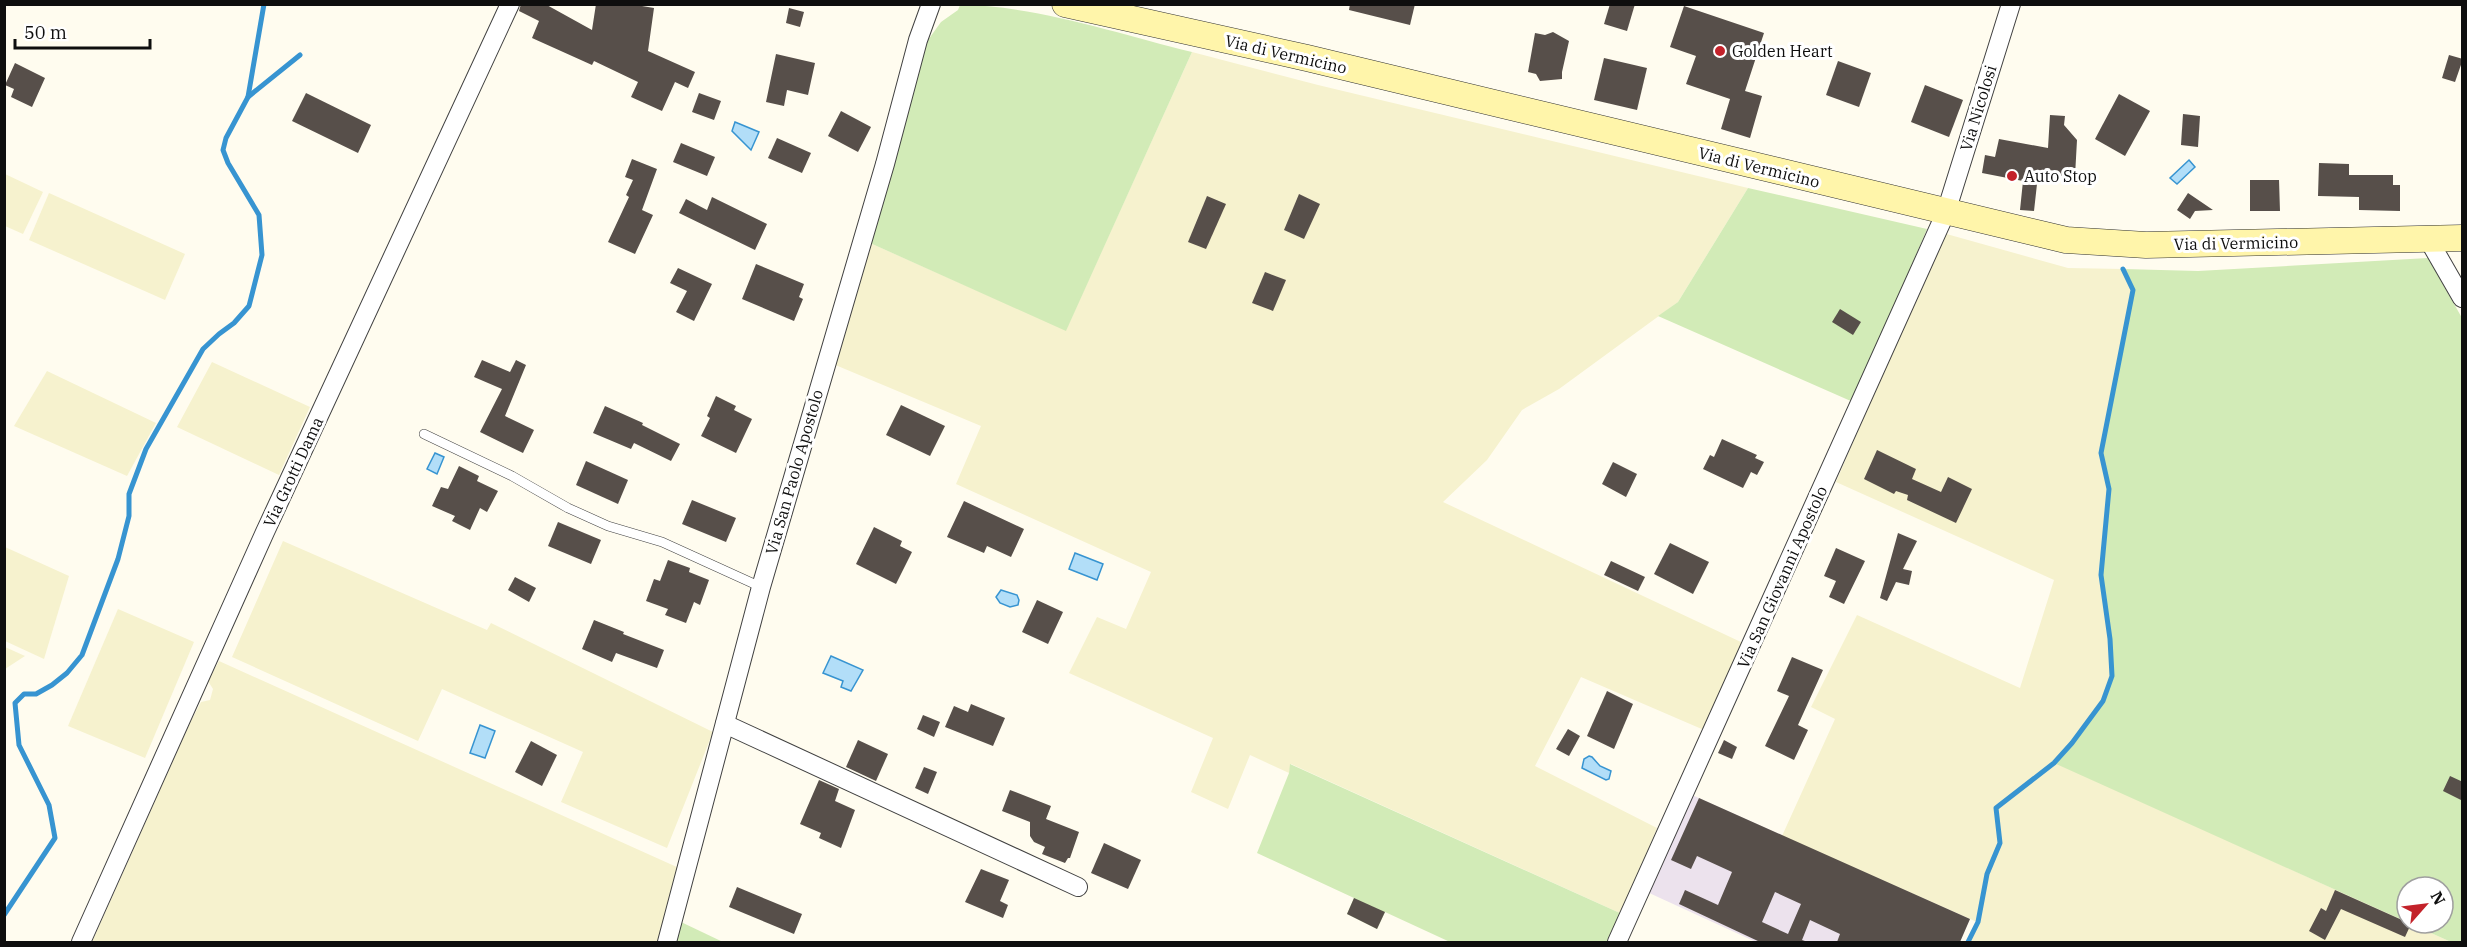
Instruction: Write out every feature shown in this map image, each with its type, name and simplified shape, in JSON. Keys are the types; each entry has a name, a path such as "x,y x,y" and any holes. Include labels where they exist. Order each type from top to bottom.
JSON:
{"main road":[{"name":"Via di Vermicino","path":"1065,4 1319,61 2055,238 2119,245 2463,238"}],"street":[{"name":"Via Grotti Dama","path":"81,942 265,532 510,4"},
{"name":"Via San Paolo Apostolo","path":"667,942 761,587 885,164 918,40 931,4"},
{"name":"Via Nicolosi","path":"1946,212 2011,4"},
{"name":"Via San Giovanni Apostolo","path":"1617,942 1946,212"},
{"path":"2428,239 2463,298"},
{"path":"725,724 1078,887"}],"lane":[{"path":"424,435 512,476 568,508 608,526 663,542 761,587"}],"shaded area":[{"path":"1192,52 1318,85 1748,188 1678,302 1559,389 1522,410 1487,460 1443,502 1743,643 1704,730 1581,677 1535,766 1657,828 1622,914 1291,764 1289,773 1250,755 1228,809 1191,792 1213,738 1069,673 1097,617 1126,629 1151,572 956,484 981,426 833,364 870,243 1066,330"},
{"path":"5,174 43,192 23,234 5,226"},
{"path":"49,193 185,254 165,300 29,240"},
{"path":"1943,233 2068,268 2123,269 2133,290 2101,453 2109,489 2101,575 2110,639 2112,676 2103,701 2054,762 2395,917 2395,935 2436,935 2451,942 1968,942 1977,922 1782,836 1835,719 1811,707 1857,615 2020,688 2054,580 1836,482"},
{"path":"212,362 310,407 279,475 177,427"},
{"path":"47,371 156,423 127,476 14,426"},
{"path":"283,541 487,630 491,623 713,732 667,848 561,802 583,752 442,689 418,741 232,657"},
{"path":"5,547 69,576 44,659 5,641"},
{"path":"118,609 194,642 145,758 68,726"},
{"path":"5,647 25,656 5,669"},
{"path":"219,661 679,868 660,942 92,942 190,723 201,702 210,700 213,689 208,681"},
{"path":"1690,794 1970,919 1960,942 1756,942 1647,892"}],"green space":[{"path":"960,5 988,6 1047,15 1192,52 1066,331 870,243 903,133 923,47 941,22 958,10"},
{"path":"1748,188 1927,229 1853,402 1658,316 1678,302"},
{"path":"2428,258 2462,318 2462,942 2451,942 2436,935 2455,935 2455,875 2395,875 2395,917 2054,763 2103,701 2112,676 2110,639 2101,575 2109,489 2101,453 2133,290 2123,269 2198,271"},
{"path":"1290,764 1622,914 1609,942 1450,942 1385,912 1377,929 1347,914 1354,898 1257,853 1289,773"},
{"path":"681,922 723,942 675,942"}],"water":[{"path":"735,122 759,132 751,150 732,131"},
{"path":"2189,160 2195,167 2177,184 2170,178"},
{"path":"435,453 444,457 437,474 427,469"},
{"path":"1075,553 1103,564 1097,580 1069,569"},
{"path":"1001,590 1017,595 1018,605 1010,607 1000,603 996,597"},
{"path":"831,656 863,670 851,691 841,687 843,681 823,673"},
{"path":"480,725 495,731 485,758 470,753"},
{"path":"1589,756 1600,766 1611,771 1609,779 1606,780 1582,768 1584,759"}],"building":[{"path":"521,4 545,4 592,30 596,4 630,4 654,8 648,51 695,72 688,88 675,82 662,111 631,97 638,82 594,61 592,65 532,38 539,21 519,11"},
{"path":"1350,4 1415,4 1410,25 1349,10"},
{"path":"1610,4 1635,4 1627,31 1604,24"},
{"name":"Golden Heart","path":"1684,6 1764,33 1745,91 1762,96 1750,138 1721,129 1730,99 1686,84 1696,56 1670,47"},
{"path":"789,8 804,12 800,27 786,23"},
{"path":"1553,32 1569,41 1562,79 1540,81 1536,74 1528,72 1535,33 1545,35"},
{"path":"776,54 815,63 808,95 787,90 784,106 766,102"},
{"path":"2449,55 2463,59 2455,82 2442,78"},
{"path":"1604,58 1647,68 1637,110 1594,100"},
{"path":"1838,61 1871,73 1859,107 1826,95"},
{"path":"15,63 45,78 32,107 11,97 14,89 5,85"},
{"path":"1925,85 1963,100 1949,137 1911,122"},
{"path":"306,93 371,125 358,153 292,121"},
{"path":"699,93 721,101 714,120 692,112"},
{"path":"2119,94 2150,111 2125,156 2095,139"},
{"path":"841,111 871,127 858,152 828,136"},
{"path":"2183,114 2200,116 2198,147 2181,145"},
{"path":"2050,115 2065,116 2064,125 2077,140 2075,176 2038,175 2034,211 2020,210 2023,181 1982,173 1985,155 1995,157 1999,139 2048,148"},
{"path":"777,138 811,153 802,173 768,158"},
{"path":"681,143 715,157 707,176 673,162"},
{"path":"632,159 657,169 642,210 653,215 635,254 608,242 629,197 626,195 633,180 625,177"},
{"path":"2319,163 2349,164 2349,175 2393,175 2393,185 2400,185 2400,211 2359,210 2359,197 2318,196"},
{"path":"2250,180 2279,180 2280,211 2250,211"},
{"path":"2188,193 2213,210 2195,211 2190,219 2177,210"},
{"path":"1299,194 1320,204 1304,239 1284,230"},
{"path":"1207,196 1226,204 1206,249 1188,242"},
{"path":"712,197 767,224 755,250 679,213 686,199 707,210"},
{"path":"756,264 804,284 799,297 803,299 794,321 742,299"},
{"path":"678,268 712,284 694,321 676,312 687,291 670,283"},
{"path":"1265,272 1286,280 1273,311 1252,303"},
{"path":"1840,309 1861,322 1853,335 1832,322"},
{"path":"482,360 510,372 516,360 526,365 505,416 534,430 523,453 480,432 502,389 474,377"},
{"path":"716,396 736,406 734,410 752,419 736,453 701,436 710,418 707,416"},
{"path":"901,405 945,426 930,456 886,435"},
{"path":"605,406 643,423 642,425 680,444 671,461 634,443 631,449 593,433"},
{"path":"1722,439 1757,455 1755,458 1764,462 1757,475 1751,472 1743,488 1703,469 1710,455 1714,457"},
{"path":"1877,450 1916,469 1912,479 1941,492 1948,477 1972,489 1956,523 1907,500 1908,495 1896,491 1894,494 1864,479"},
{"path":"586,461 628,480 618,504 576,485"},
{"path":"1613,462 1637,474 1626,497 1602,484"},
{"path":"459,466 479,476 477,481 498,491 487,512 480,508 470,530 452,521 455,516 432,506 441,487 448,489"},
{"path":"692,500 736,518 726,542 682,524"},
{"path":"964,501 1024,529 1011,557 987,546 984,553 947,537"},
{"path":"558,522 601,540 591,564 548,546"},
{"path":"874,527 902,541 900,546 912,552 896,584 856,564"},
{"path":"1898,533 1917,541 1903,569 1912,571 1909,585 1896,582 1887,601 1880,598"},
{"path":"1670,543 1709,562 1693,594 1654,574"},
{"path":"1836,548 1865,561 1844,604 1829,597 1836,581 1824,576"},
{"path":"668,560 690,568 689,572 709,580 700,605 694,602 686,623 665,615 668,609 646,601 654,579 660,581"},
{"path":"1611,561 1645,577 1638,591 1604,575"},
{"path":"515,577 536,588 529,602 508,590"},
{"path":"1037,600 1063,612 1048,644 1022,632"},
{"path":"594,620 664,650 657,668 616,653 612,662 582,649"},
{"path":"1792,657 1823,670 1798,725 1808,730 1794,760 1765,746 1789,696 1777,691"},
{"path":"1607,691 1633,704 1614,749 1587,736"},
{"path":"971,704 1005,718 993,746 945,727 954,706 968,712"},
{"path":"923,715 940,722 934,737 917,729"},
{"path":"1568,729 1580,736 1569,756 1556,749"},
{"path":"858,740 888,754 876,781 846,767"},
{"path":"1724,740 1737,747 1732,759 1718,753"},
{"path":"531,741 557,755 542,786 515,772"},
{"path":"924,767 937,772 928,794 915,788"},
{"path":"2450,776 2463,782 2463,801 2443,791"},
{"path":"819,780 839,789 835,801 855,810 841,848 819,838 821,833 800,824"},
{"path":"1010,790 1051,806 1046,819 1079,832 1070,858 1065,863 1042,854 1045,847 1034,842 1030,836 1030,822 1002,811"},
{"path":"1699,798 1970,919 1960,942 1837,942 1840,934 1810,920 1802,940 1808,942 1760,942 1679,904 1685,890 1718,905 1732,872 1697,856 1691,869 1671,860","holes":["1775,892 1801,904 1788,934 1762,922"]},
{"path":"1104,843 1141,860 1128,889 1091,873"},
{"path":"981,869 1009,880 1000,901 1008,905 1003,918 965,902"},
{"path":"737,887 802,914 794,934 729,907"},
{"path":"2335,890 2395,917 2395,933 2341,909 2325,940 2309,931 2321,908 2326,911"},
{"path":"1354,898 1385,912 1377,929 1347,914"}],"waterway":[{"path":"4,915 55,838 49,805 19,745 15,703 24,694 36,694 52,685 67,673 82,655 118,559 129,516 129,494 146,449 203,349 234,323 249,306 262,255 259,215 228,163 223,150 226,138 248,97 264,4"},
{"path":"248,97 300,55"},
{"path":"1968,942 1978,922 1987,874 2000,843 1996,808 2054,763 2072,743 2103,701 2112,676 2110,639 2101,575 2109,489 2101,453 2133,290 2123,269"}],"place":[{"name":"Golden Heart","path":"1720,51"},
{"name":"Auto Stop","path":"2012,176"}]}
